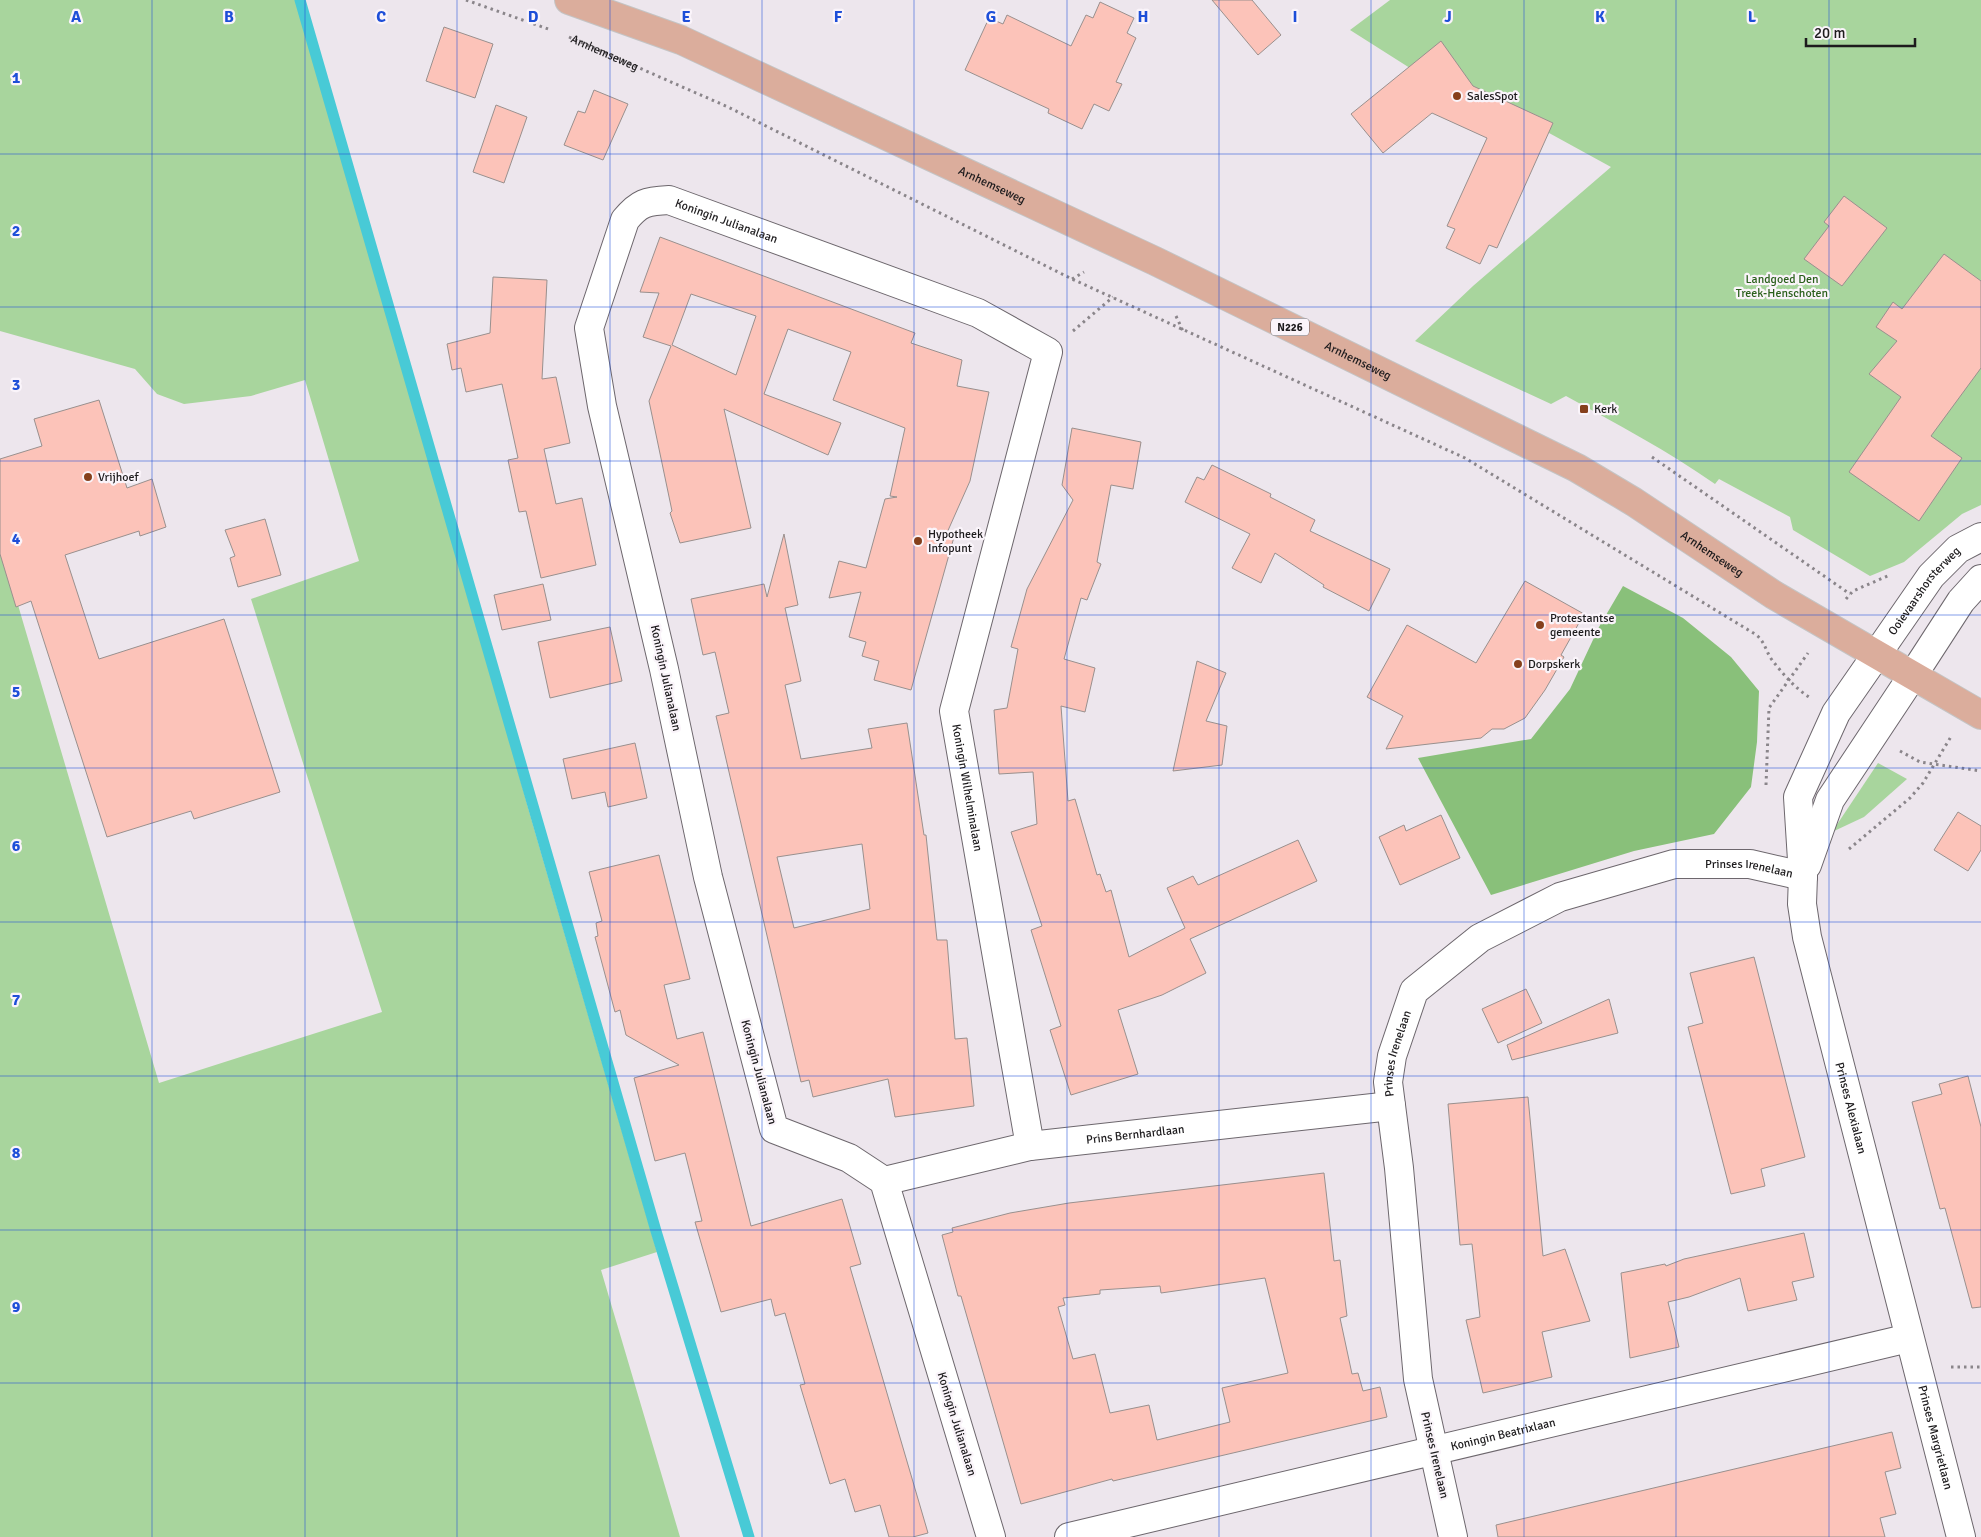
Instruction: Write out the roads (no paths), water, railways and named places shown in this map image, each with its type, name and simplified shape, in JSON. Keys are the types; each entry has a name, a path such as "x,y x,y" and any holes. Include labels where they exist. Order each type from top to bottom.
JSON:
{"main road":[{"name":"Arnhemseweg","path":"569,0 690,44 1146,256 1577,468 1634,502 1774,595 1975,711"}],"street":[{"name":"Koningin Julianalaan","path":"991,1537 884,1181 849,1158 774,1128 708,877 664,670 602,406 589,328 625,220 636,207 651,201 669,200 978,313 1046,364"},
{"name":"Koningin Wilhelminalaan","path":"1030,1146 954,711 1046,364"},
{"name":"Ooievaarshorsterweg","path":"1877,654 1931,576 1958,549 1981,537"},
{"path":"1913,675 1962,601 1981,579"},
{"name":"Prinses Irenelaan","path":"1803,876 1798,797 1836,713 1877,654"},
{"name":"Prinses Irenelaan","path":"1803,876 1830,800 1913,675"},
{"name":"Prinses Irenelaan","path":"1454,1537 1418,1379 1399,1168 1388,1082 1392,1056 1414,991 1480,938 1560,896 1674,864 1750,864 1803,876"},
{"name":"Prinses Alexialaan","path":"1803,876 1802,904 1807,937 1909,1338"},
{"name":"Prins Bernhardlaan","path":"884,1181 1030,1146 1391,1106"},
{"name":"Koningin Beatrixlaan","path":"1069,1537 1909,1338"},
{"name":"Prinses Margrietlaan","path":"1909,1338 1961,1537"}],"waterway":[{"path":"300,0 656,1231 749,1537"}],"place":[{"name":"SalesSpot","path":"1457,96"},
{"name":"Kerk","path":"1584,409"},
{"name":"Vrijhoef","path":"88,477"},
{"name":"Hypotheek Infopunt","path":"918,541"},
{"name":"Protestantse gemeente","path":"1540,625"},
{"name":"Dorpskerk","path":"1518,664"}],"park label":[{"name":"Landgoed Den Treek-Henschoten","path":"1782,286"}]}
